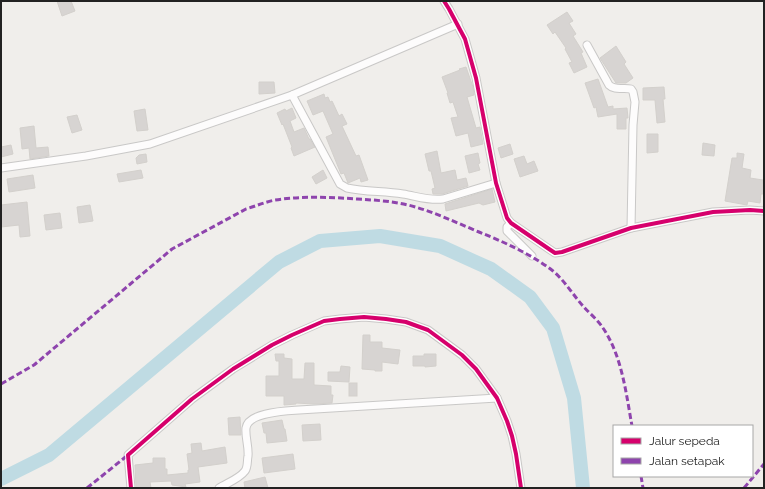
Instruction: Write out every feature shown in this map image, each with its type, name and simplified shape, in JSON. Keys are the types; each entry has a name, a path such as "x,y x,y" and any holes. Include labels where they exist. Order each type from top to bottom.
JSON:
{"street":[{"path":"444,1 450,8 465,39 476,78 496,183 507,218 511,223 549,249 555,252 562,252 631,228 713,212 750,210 764,211"},
{"path":"1,168 86,156 150,144 292,95 458,24"},
{"path":"587,45 609,85 615,89 631,89 634,96 631,228"},
{"path":"292,95 340,184 347,188 402,194 436,200 496,183"},
{"path":"511,223 508,227 508,231 532,256"},
{"path":"132,488 128,455 192,399 233,369 292,335 324,322 364,317 406,322 428,330 462,355 476,369 497,398 512,436 521,488"},
{"path":"219,488 239,476 247,467 248,452 246,428 249,422 258,416 299,410 497,398"}],"building":[{"path":"57,1 71,1 75,11 62,16"},
{"path":"567,12 573,21 569,23 576,34 573,36 583,52 581,53 587,67 574,73 569,63 572,62 565,49 566,48 555,32 553,34 547,25"},
{"path":"616,46 626,62 624,64 633,78 626,83 616,83 600,58"},
{"path":"466,67 473,87 474,95 467,97 476,128 480,127 483,144 471,147 468,133 456,136 451,118 458,117 453,102 450,103 442,77"},
{"path":"598,79 608,107 613,106 613,109 627,108 628,118 626,118 626,129 617,129 617,114 598,117 596,107 594,108 585,83"},
{"path":"259,82 274,82 275,93 259,94"},
{"path":"664,87 665,99 663,99 665,122 657,123 655,100 643,100 643,88"},
{"path":"324,94 325,98 328,97 330,102 332,101 339,116 342,114 347,124 342,126 356,156 359,155 368,180 361,182 360,178 348,183 344,173 341,174 326,137 333,134 323,111 313,115 307,101"},
{"path":"292,108 296,118 290,121 294,132 304,128 315,147 294,156 283,124 282,125 277,113 285,109 286,111"},
{"path":"145,109 148,130 137,131 134,111"},
{"path":"77,115 82,130 72,133 67,117"},
{"path":"34,126 36,148 48,147 49,156 30,159 29,148 22,149 20,128"},
{"path":"647,134 658,134 658,152 647,153"},
{"path":"703,143 715,145 714,156 702,155"},
{"path":"510,144 513,154 501,158 498,148"},
{"path":"11,145 13,154 1,157 1,147"},
{"path":"437,151 441,173 455,170 457,180 466,178 468,186 442,194 433,194 432,189 435,188 425,154"},
{"path":"478,153 480,163 478,164 480,170 469,173 465,156"},
{"path":"737,153 744,154 742,168 751,170 750,178 763,180 764,194 761,194 760,203 748,201 747,205 725,201 732,158 737,158"},
{"path":"146,154 147,162 137,164 136,158 139,155"},
{"path":"524,156 527,164 534,161 538,171 520,177 514,159"},
{"path":"141,170 143,178 119,182 117,174"},
{"path":"323,170 327,178 316,184 312,177"},
{"path":"33,175 35,188 9,192 7,179"},
{"path":"492,189 495,202 483,205 479,203 446,211 445,204"},
{"path":"27,202 30,236 20,237 19,225 1,227 1,205"},
{"path":"90,205 93,221 79,223 77,207"},
{"path":"60,213 62,228 46,230 44,215"},
{"path":"363,335 370,335 370,342 382,342 382,348 400,350 398,364 382,362 382,371 362,369"},
{"path":"275,354 284,354 284,358 292,359 292,379 304,379 305,363 314,363 314,385 331,386 331,395 333,395 332,403 296,403 284,405 284,396 266,396 266,376 279,376 279,361 276,361"},
{"path":"424,354 436,354 436,366 413,366 413,356 424,356"},
{"path":"341,366 350,367 349,382 328,381 328,372 340,372"},
{"path":"349,383 357,383 357,396 349,396"},
{"path":"240,417 241,435 229,435 228,418"},
{"path":"282,420 287,441 267,443 266,433 264,433 262,423"},
{"path":"320,424 321,440 303,441 302,425"},
{"path":"201,443 202,451 225,447 227,463 198,467 200,482 185,484 186,487 172,485 171,481 150,482 151,488 136,488 135,465 153,463 153,458 165,458 165,469 167,469 167,475 188,473 187,454 192,453 191,444"},
{"path":"293,454 295,469 264,473 262,458"},
{"path":"265,477 268,488 245,488 244,482"}],"waterway":[{"path":"1,479 49,455 279,262 320,241 380,236 440,246 491,269 530,297 553,328 574,398 583,488"}],"marked path":[{"path":"1,384 34,365 172,249 246,209 275,200 326,197 389,202 417,207 498,240 536,259 553,271 599,322 615,350 625,388 632,425"},
{"path":"87,488 128,455"},
{"path":"744,488 764,464"},
{"path":"641,477 643,488"}],"cycle path":[{"path":"444,1 465,39 476,78 496,183 507,218 511,223 555,253 562,252 631,228 713,212 750,210 764,211"},
{"path":"131,488 128,455 192,399 233,369 272,345 292,335 324,321 364,317 406,322 428,330 462,355 476,369 497,398 507,421 516,454 521,488"}]}
